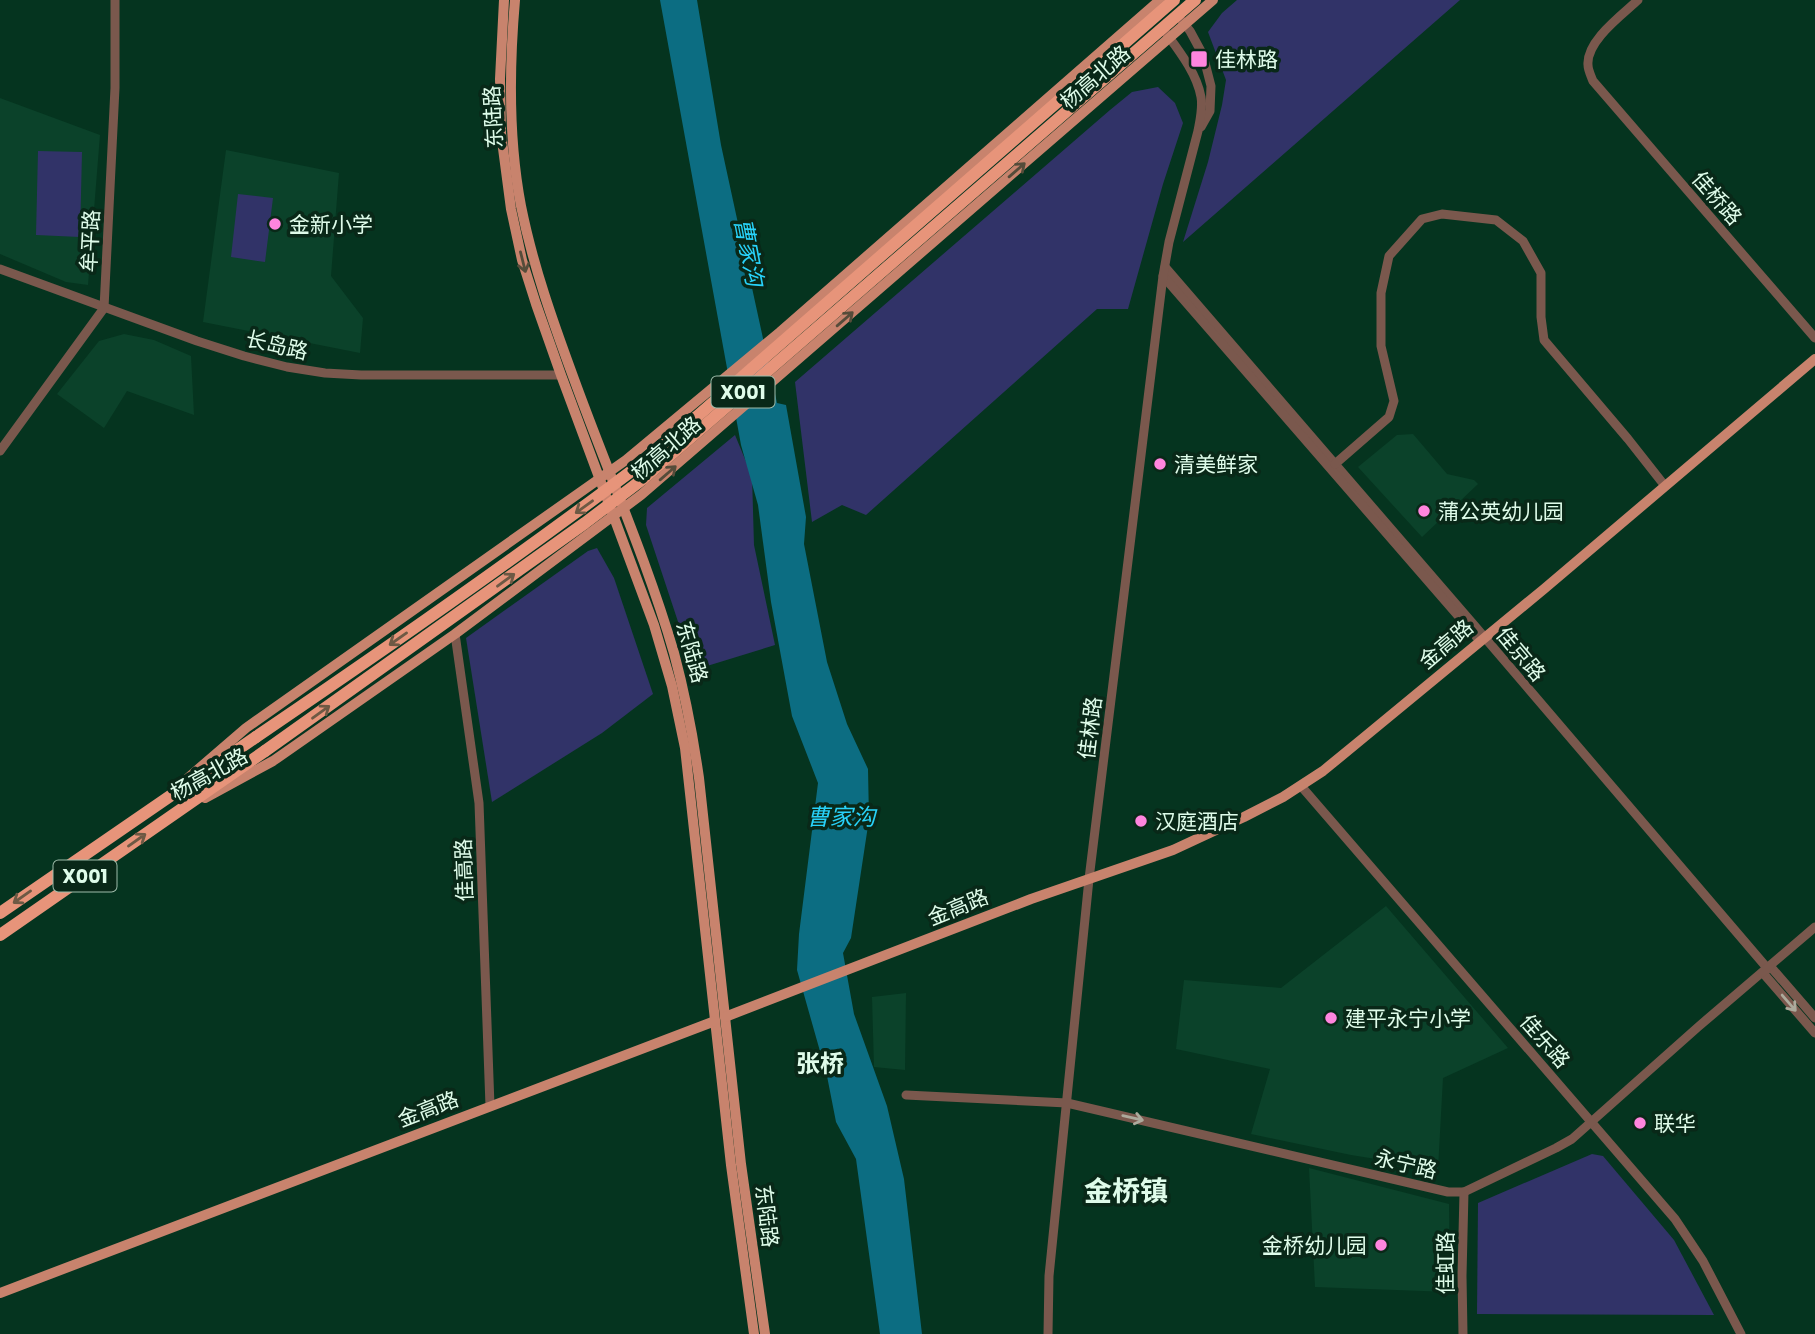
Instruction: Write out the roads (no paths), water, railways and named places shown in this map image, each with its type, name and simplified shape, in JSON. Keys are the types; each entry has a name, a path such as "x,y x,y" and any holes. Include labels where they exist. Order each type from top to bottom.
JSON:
{"highway":[{"name":"杨高北路","path":"0,913 352,671 654,454 1174,0"},
{"name":"杨高北路","path":"0,935 265,751 643,479 1195,0"}],"main road":[{"name":"东陆路","path":"504,0 501,133 514,221 528,282 561,374 619,512 679,716 765,1334"},
{"name":"东陆路","path":"515,0 510,79 511,115 514,160 522,207 545,301 599,448 605,475"},
{"name":"杨高北路","path":"159,803 246,727 605,475 780,332 1146,5 1160,0"},
{"name":"杨高北路","path":"169,818 273,761 455,634 619,512 662,478 1213,0"},
{"name":"金高路","path":"0,1293 1031,899 1173,850 1244,817 1301,786 1362,739 1815,359"},
{"name":"东陆路","path":"720,1019 735,1202 754,1334"}],"street":[{"name":"牟平路","path":"104,308 115,88 115,0"},
{"name":"佳林路","path":"1166,0 1185,24 1203,55 1211,86 1210,111 1198,131"},
{"name":"佳桥路","path":"1638,0 1591,47 1587,66 1593,80 1815,338"},
{"name":"佳林路","path":"1048,1334 1049,1276 1089,879 1164,271 1170,237 1198,131 1201,100 1197,85 1175,44 1146,5"},
{"path":"1335,464 1389,417 1394,401 1381,346 1381,293 1389,256 1422,219 1442,214 1496,220 1523,241 1541,273 1544,340 1665,486"},
{"name":"长岛路","path":"0,269 244,356 287,367 361,376 561,374"},
{"name":"佳京路","path":"1164,271 1335,464 1482,639"},
{"name":"佳京路","path":"1164,271 1767,969 1815,1018"},
{"path":"0,451 104,308"},
{"name":"佳高路","path":"455,634 479,803 490,1106"},
{"name":"佳乐路","path":"1301,786 1675,1219 1703,1261 1741,1334"},
{"name":"永宁路","path":"906,1095 1067,1103 1448,1192 1464,1192 1566,1142 1815,928"},
{"name":"佳京路","path":"1767,969 1815,1033"},
{"name":"佳虹路","path":"1463,1334 1464,1192"}],"water":[{"name":"曹家沟","path":"660,0 697,0 721,145 777,403 786,405 806,517 804,544 827,662 847,724 868,769 869,819 851,938 843,953 854,1014 887,1106 904,1179 922,1334 880,1334 856,1159 836,1122 827,1076 797,970 818,783 792,716 771,602 758,505 741,445"}],"place":[{"name":"佳林路","path":"1199,59"},
{"name":"金新小学","path":"275,224"},
{"name":"清美鲜家","path":"1160,464"},
{"name":"蒲公英幼儿园","path":"1424,511"},
{"name":"汉庭酒店","path":"1141,821"},
{"name":"建平永宁小学","path":"1331,1018"},
{"name":"联华","path":"1640,1123"},
{"name":"金桥幼儿园","path":"1381,1245"}],"district":[{"name":"张桥","path":"820,1063"},
{"name":"金桥镇","path":"1126,1191"}]}
